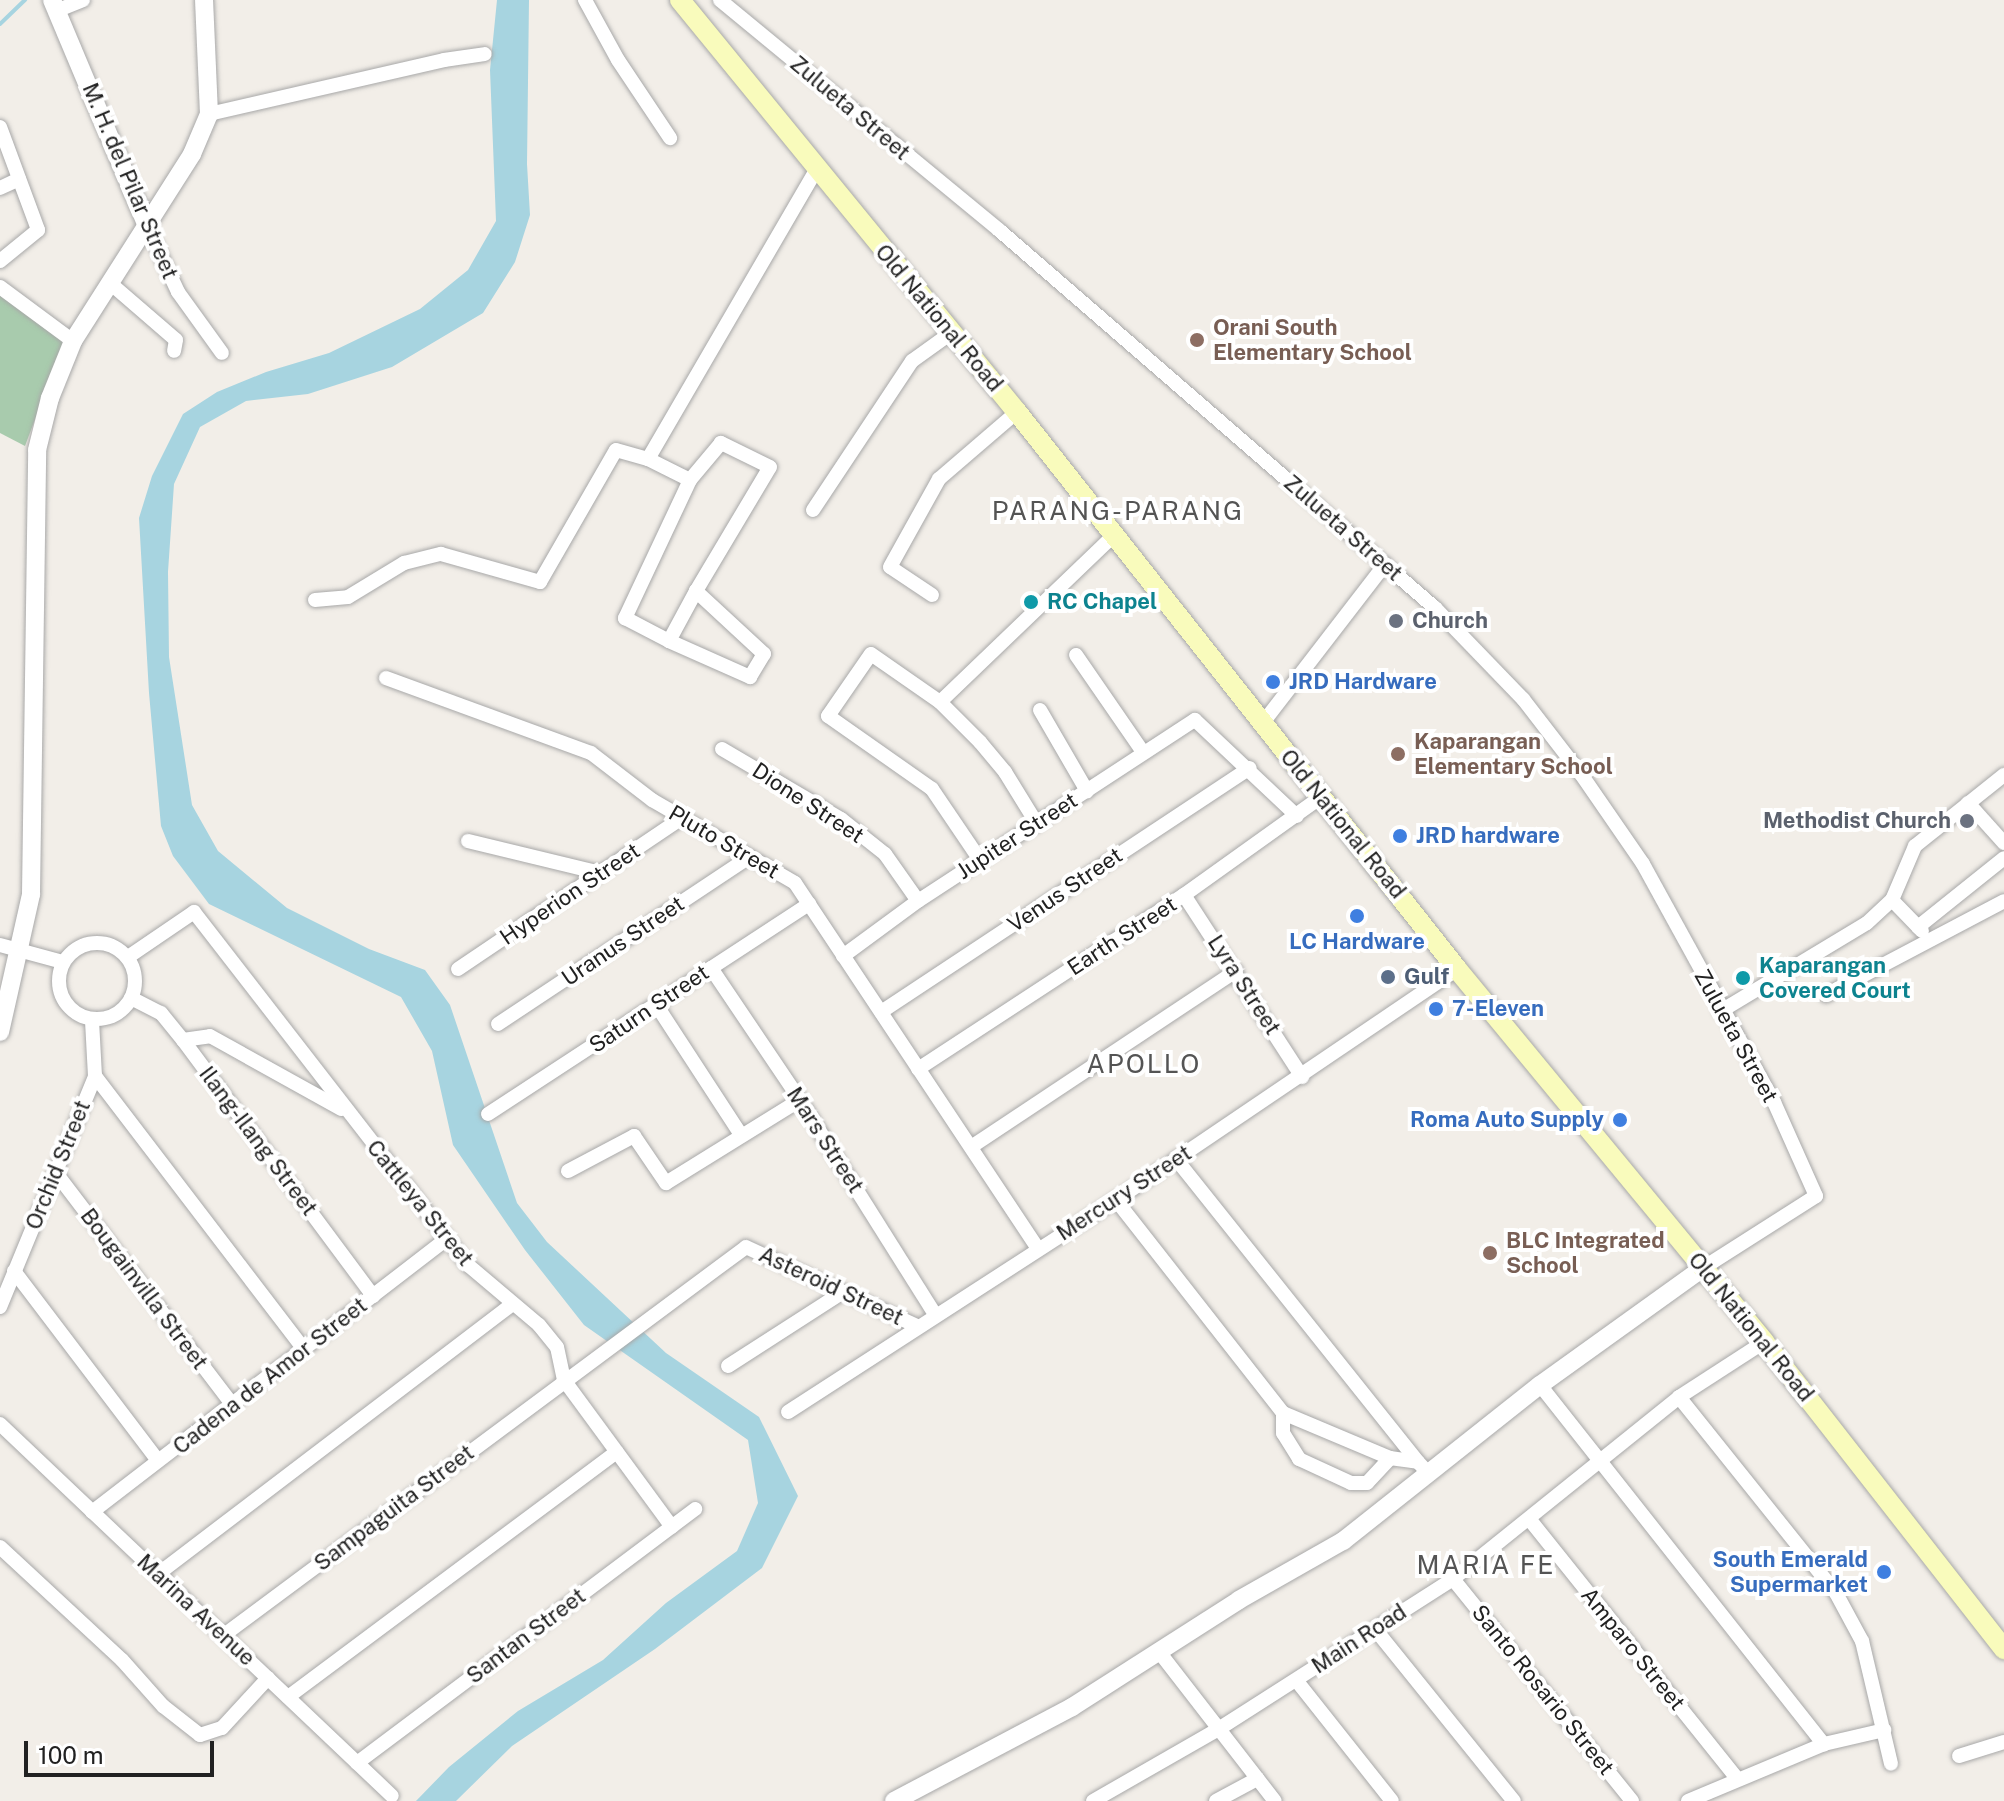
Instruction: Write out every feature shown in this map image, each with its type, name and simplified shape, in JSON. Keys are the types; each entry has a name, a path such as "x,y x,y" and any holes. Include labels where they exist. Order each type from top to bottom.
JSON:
{"main road":[{"name":"Old National Road","path":"682,1 816,170 1017,412 1112,537 1457,969 1764,1342 2004,1649"}],"street":[{"path":"54,5 83,0"},
{"path":"0,1032 31,894 37,450 50,398 73,341 192,154 209,114 204,0"},
{"path":"585,0 618,60 670,138"},
{"name":"Zulueta Street","path":"720,0 999,230 1385,564 1435,608 1523,699 1581,774 1643,864 1721,1011 1774,1102 1816,1196 1703,1268"},
{"name":"M. H. del Pilar Street","path":"54,5 178,292 222,353"},
{"path":"209,114 444,60 485,54"},
{"path":"0,261 38,230 1,131"},
{"path":"648,459 816,170"},
{"path":"0,188 19,179"},
{"path":"110,283 176,340 174,351"},
{"path":"0,287 73,341"},
{"path":"813,510 912,361 951,333"},
{"path":"932,595 890,567 939,479 1017,412"},
{"path":"669,641 696,591 770,467 721,443 690,480 625,618 669,641 750,677 764,654 696,591"},
{"path":"315,600 348,597 404,563 441,554 540,582 616,450 648,459 690,480"},
{"path":"940,702 1112,537"},
{"path":"1262,724 1385,564"},
{"path":"980,860 932,789 828,716 871,654 940,702 1005,772 1037,824"},
{"path":"1076,655 1143,752"},
{"name":"Pluto Street","path":"386,678 591,753 682,818 795,883 1038,1249"},
{"path":"1040,710 1087,791"},
{"name":"Jupiter Street","path":"843,956 918,901 1195,720 1249,768"},
{"name":"Dione Street","path":"722,749 841,819 885,854 918,901"},
{"path":"1249,768 1297,816"},
{"name":"Venus Street","path":"881,1012 1249,768"},
{"path":"1721,1011 1867,923 1892,900 1915,846 2004,775"},
{"name":"Earth Street","path":"918,1069 1184,895 1321,797"},
{"path":"1968,803 2004,843"},
{"name":"Hyperion Street","path":"458,969 682,818"},
{"path":"468,841 600,873"},
{"name":"Uranus Street","path":"498,1024 748,858"},
{"path":"1918,927 2004,858"},
{"name":"Lyra Street","path":"1184,895 1302,1077"},
{"path":"1892,900 1931,940"},
{"path":"1826,995 2004,901"},
{"name":"Saturn Street","path":"488,1114 809,904"},
{"name":"Cattleya Street","path":"128,957 194,912 468,1265 539,1325 557,1347 564,1380 672,1527"},
{"path":"107,943 128,957 136,977 131,998 113,1016 92,1020 72,1010 61,996 58,979 63,962 81,945 107,943"},
{"path":"0,945 63,962"},
{"name":"Mars Street","path":"711,968 800,1100 935,1314"},
{"name":"Mercury Street","path":"788,1412 1302,1077 1457,969"},
{"path":"971,1147 1236,971"},
{"name":"Ilang-Ilang Street","path":"131,998 161,1013 183,1040 373,1296"},
{"path":"657,1006 741,1135"},
{"name":"Orchid Street","path":"0,1307 95,1076 92,1020"},
{"path":"183,1040 210,1036 348,1113"},
{"path":"95,1076 304,1349"},
{"path":"568,1171 634,1136 666,1183 800,1100"},
{"path":"1176,1159 1423,1468"},
{"name":"Bougainvilla Street","path":"56,1173 232,1404"},
{"path":"1116,1200 1283,1413 1390,1458 1423,1468"},
{"name":"Cadena de Amor Street","path":"92,1512 447,1239"},
{"name":"Asteroid Street","path":"668,1306 746,1247 917,1326"},
{"path":"894,1801 1072,1707 1239,1600 1343,1541 1423,1468 1703,1268"},
{"path":"14,1271 158,1461"},
{"path":"728,1366 843,1292"},
{"path":"158,1574 512,1304"},
{"name":"Sampaguita Street","path":"224,1635 564,1380 668,1306"},
{"name":"Main Road","path":"1093,1801 1217,1730 1453,1579 1679,1397 1764,1342"},
{"path":"1540,1385 1824,1744"},
{"path":"1679,1397 1836,1593 1862,1641 1891,1764"},
{"path":"1283,1413 1283,1433 1299,1459 1351,1483 1367,1483 1390,1458"},
{"name":"Marina Avenue","path":"0,1424 392,1796"},
{"path":"288,1697 617,1452"},
{"name":"Santan Street","path":"357,1763 695,1509"},
{"name":"Amparo Street","path":"1530,1520 1737,1778"},
{"path":"0,1547 122,1660 163,1706 200,1735 222,1728 268,1678"},
{"name":"Santo Rosario Street","path":"1453,1579 1632,1801"},
{"path":"1375,1629 1514,1801"},
{"path":"1160,1653 1275,1801"},
{"path":"1296,1680 1392,1801"},
{"path":"1688,1801 1824,1744 1884,1730"},
{"path":"1959,1756 2004,1742"},
{"path":"1216,1801 1257,1779"}],"green space":[{"path":"0,293 65,339 25,446 0,433"}],"water":[{"path":"497,0 529,0 527,164 530,215 515,262 483,313 392,367 308,394 246,401 200,427 174,484 168,572 169,657 192,805 218,851 287,908 369,949 425,970 450,1005 517,1203 547,1242 666,1353 759,1417 798,1496 762,1568 655,1649 512,1746 456,1801 416,1801 449,1767 518,1711 603,1660 666,1603 737,1551 758,1503 748,1440 584,1325 525,1250 453,1145 432,1051 401,997 209,904 173,856 161,826 149,693 139,518 152,476 183,414 217,392 266,372 329,353 420,309 468,270 496,221 490,70"}],"waterway":[{"path":"0,24 25,0"}],"place":[{"name":"Orani South Elementary School","path":"1197,340"},
{"name":"RC Chapel","path":"1031,602"},
{"name":"Church","path":"1396,621"},
{"name":"JRD Hardware","path":"1273,682"},
{"name":"Kaparangan Elementary School","path":"1398,754"},
{"name":"Methodist Church","path":"1967,821"},
{"name":"JRD hardware","path":"1400,836"},
{"name":"LC Hardware","path":"1357,916"},
{"name":"Gulf","path":"1388,977"},
{"name":"Kaparangan Covered Court","path":"1743,978"},
{"name":"7-Eleven","path":"1436,1009"},
{"name":"Roma Auto Supply","path":"1620,1120"},
{"name":"BLC Integrated School","path":"1490,1253"},
{"name":"South Emerald Supermarket","path":"1884,1572"}],"district":[{"name":"PARANG-PARANG","path":"1118,511"},
{"name":"APOLLO","path":"1144,1064"},
{"name":"MARIA FE","path":"1486,1565"}]}
